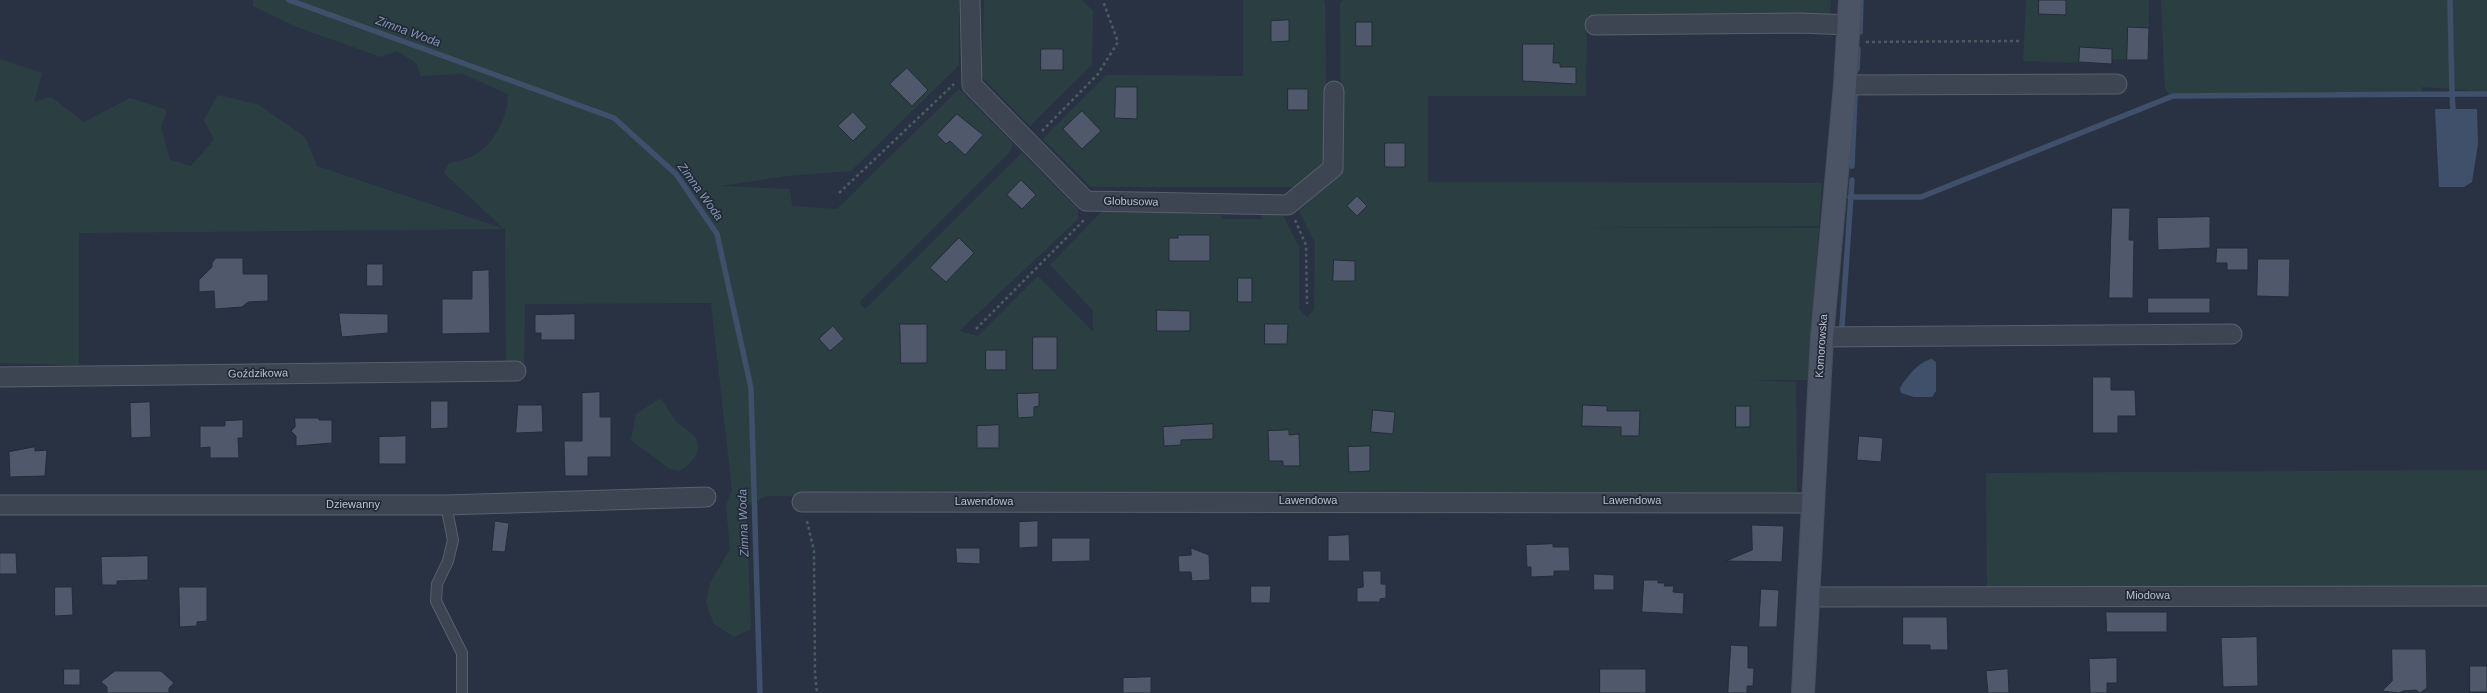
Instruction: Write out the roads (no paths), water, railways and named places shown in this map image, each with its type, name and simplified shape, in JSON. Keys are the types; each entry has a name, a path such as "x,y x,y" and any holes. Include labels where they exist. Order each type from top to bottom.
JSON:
{"street":[{"name":"Globusowa","path":"970,0 970,68 972,85 1086,201 1288,205 1333,168 1334,91"},
{"name":"Komorowska","path":"1803,693 1810,597 1813,503 1822,337 1845,85 1850,0"},
{"path":"1595,25 1801,23 1848,34"},
{"path":"1845,85 2117,84"},
{"path":"1822,337 2232,334"},
{"name":"Goździkowa","path":"0,376 516,371"},
{"name":"Dziewanny","path":"0,505 446,505 706,497"},
{"name":"Lawendowa","path":"802,502 1760,501 1813,503"},
{"name":"Miodowa","path":"1810,597 2487,596"}],"lane":[{"path":"446,505 453,540 448,561 437,584 436,601 462,653 462,693"}],"water":[{"path":"2435,109 2477,109 2478,144 2472,182 2464,187 2439,187"},
{"path":"1932,359 1936,362 1936,391 1932,397 1914,397 1901,393 1900,388 1913,370 1927,360"}],"waterway":[{"name":"Zimna Woda","path":"289,0 614,118 676,174 717,234 751,388 760,693"},
{"path":"1860,32 1861,0"},
{"path":"2450,0 2452,94 2487,94"},
{"path":"1857,69 1858,49"},
{"path":"1850,197 1921,197 2173,96 2452,94 2453,109"},
{"path":"1852,166 1855,95"},
{"path":"1842,326 1852,180"}]}
